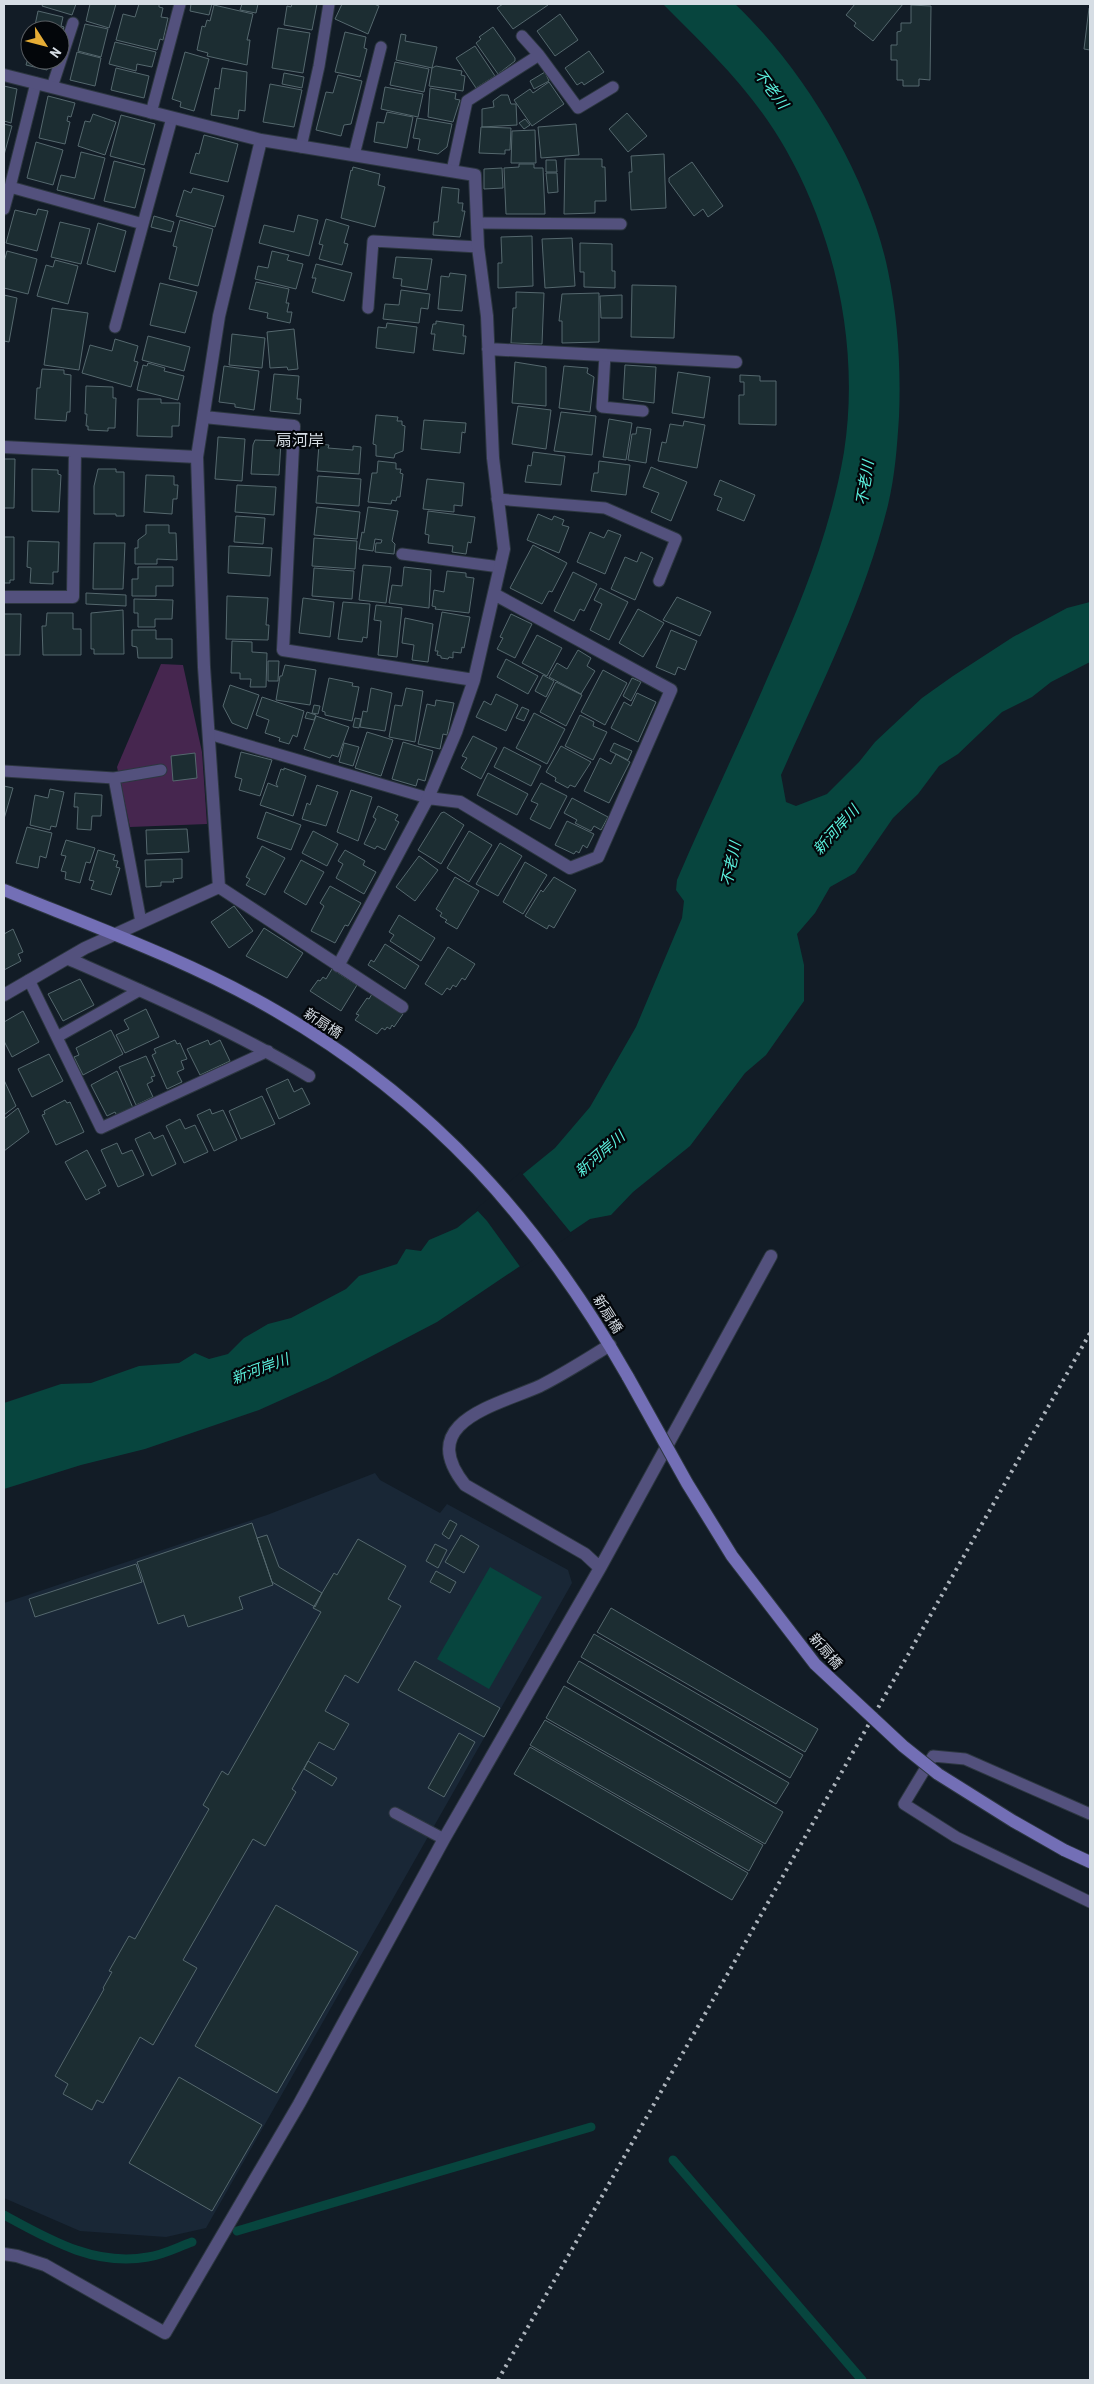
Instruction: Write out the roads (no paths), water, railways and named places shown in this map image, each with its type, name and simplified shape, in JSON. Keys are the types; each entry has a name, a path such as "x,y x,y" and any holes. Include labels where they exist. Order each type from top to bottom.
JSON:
{"street":[{"path":"4,75 261,140 475,175 478,246 487,316 493,458 504,549 474,680 456,732 428,798 338,966"},
{"path":"219,887 209,734 196,457 204,418 219,316 261,140"},
{"path":"488,349 736,362"},
{"path":"204,418 294,426 283,650 474,680"},
{"path":"4,447 196,457"},
{"path":"4,597 73,597 75,451"},
{"path":"428,798 460,802 570,868 598,857 671,690 494,594"},
{"path":"4,995 85,948 116,936 141,922 219,887"},
{"path":"219,887 402,1007"},
{"name":"新扇橋","path":"4,890 222,982 276,1011 348,1056 413,1105 508,1202 585,1305 732,1556 815,1664 903,1746 938,1774 1013,1821 1090,1862"},
{"path":"69,959 140,990 268,1051 309,1076"},
{"path":"4,2254 45,2265 165,2333 299,2104 444,1839 600,1568 771,1256"},
{"path":"600,1568 584,1554 466,1485 453,1470 449,1458 451,1437 462,1421 475,1413 542,1384 610,1346"}],"lane":[{"path":"151,113 180,4"},
{"path":"302,147 319,66 329,4"},
{"path":"52,87 73,23"},
{"path":"522,36 539,54 578,108 613,87"},
{"path":"354,155 381,47"},
{"path":"452,171 468,101 539,54"},
{"path":"4,209 10,187 9,170 36,84"},
{"path":"115,327 172,118"},
{"path":"10,187 143,224"},
{"path":"478,223 621,224"},
{"path":"368,308 373,241 478,246"},
{"path":"605,355 602,407 643,411"},
{"path":"498,499 605,508 676,539 659,581"},
{"path":"402,554 500,567"},
{"path":"209,734 428,798"},
{"path":"4,771 114,778 160,770"},
{"path":"114,778 141,922"},
{"path":"29,980 101,1128 268,1051"},
{"path":"57,1037 140,990"},
{"path":"1090,1814 965,1758 933,1756 904,1804 956,1837 1090,1902"},
{"path":"395,1813 444,1839"}],"water":[{"path":"663,4 735,4 761,30 785,60 809,92 830,127 866,199 879,235 894,307 898,344 900,399 894,472 888,505 854,609 781,775 786,802 796,806 827,794 859,762 875,742 922,698 1013,637 1067,608 1090,602 1090,662 1051,682 1032,697 1002,712 958,754 939,766 918,794 893,818 855,873 830,887 815,913 797,934 804,965 804,1001 766,1055 745,1073 690,1146 633,1192 611,1215 590,1219 437,1322 328,1379 259,1410 145,1449 81,1465 4,1489 4,1403 61,1384 91,1383 139,1366 179,1363 195,1353 209,1359 228,1354 244,1338 268,1324 291,1318 346,1289 359,1276 397,1264 406,1249 421,1251 429,1240 457,1228 555,1148 590,1107 636,1027 682,918 684,901 676,890 677,880 782,645 814,564 838,481 844,452 848,413 849,374 846,334 840,295 818,219 803,182 785,148 759,108 729,72"},
{"path":"490,1567 542,1597 489,1689 437,1659"}],"waterway":[{"path":"237,2231 591,2127"},
{"path":"673,2160 862,2380"},
{"path":"4,2215 73,2249 109,2258 128,2259 154,2256 192,2242"}],"railway":[{"path":"498,2380 1090,1333"}],"district":[{"name":"扇河岸","path":"300,440"}],"water label":[{"name":"不老川","path":"771,89"},
{"name":"不老川","path":"865,483"},
{"name":"新河岸川","path":"836,830"},
{"name":"不老川","path":"731,864"},
{"name":"新河岸川","path":"600,1154"},
{"name":"新河岸川","path":"260,1369"}]}
